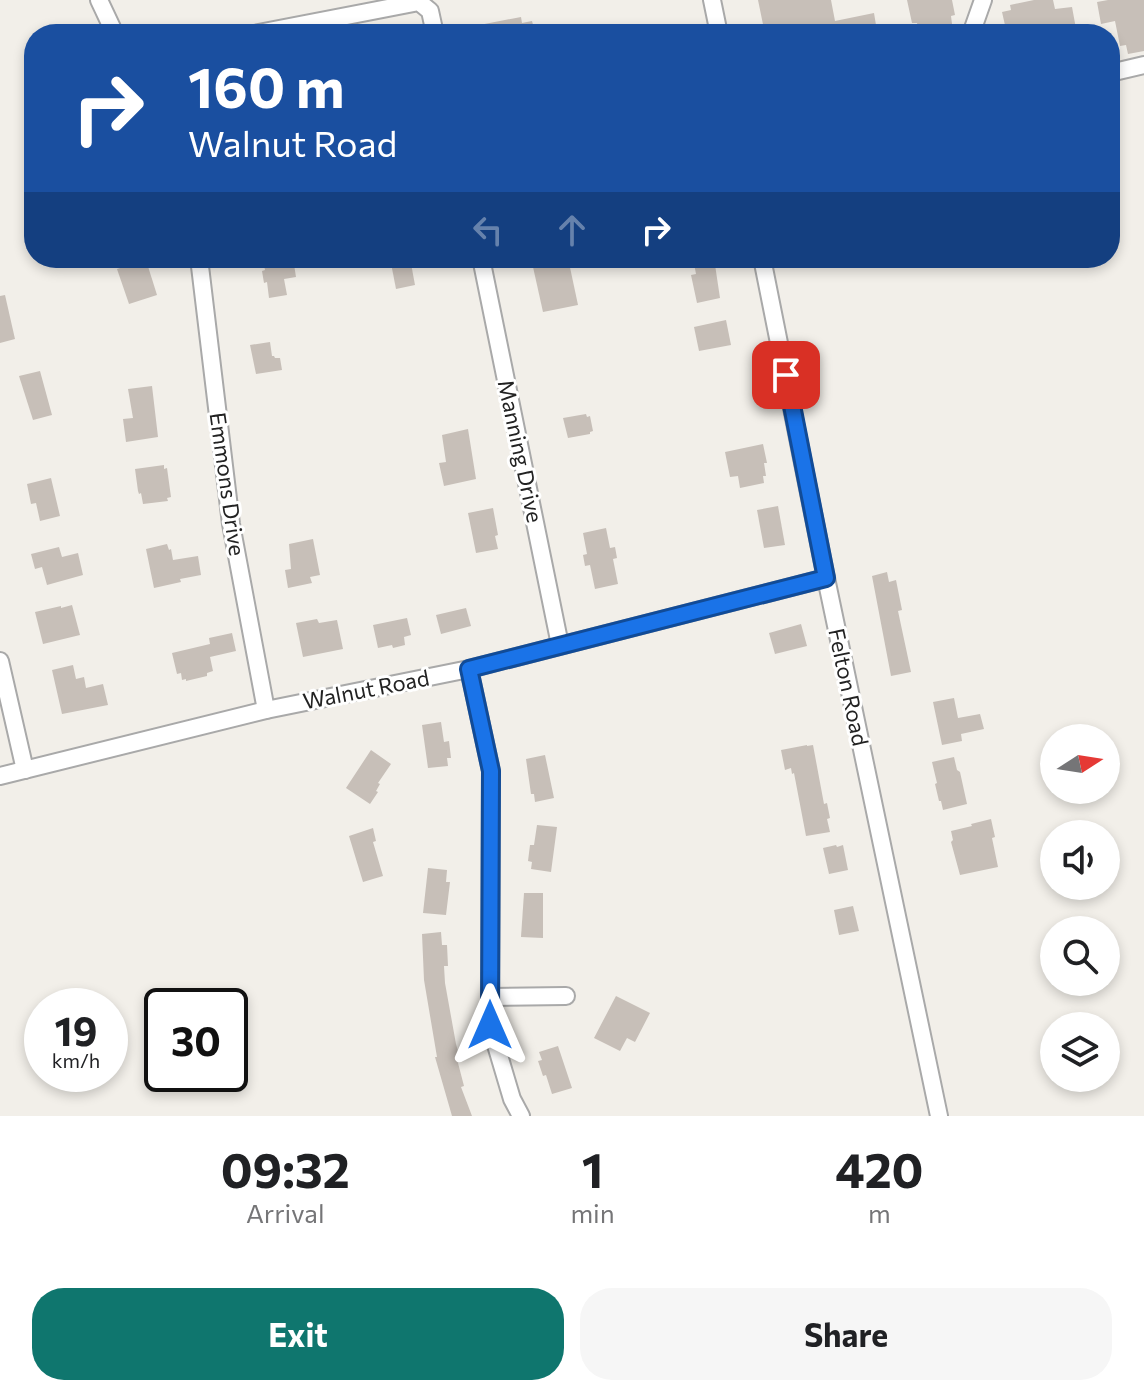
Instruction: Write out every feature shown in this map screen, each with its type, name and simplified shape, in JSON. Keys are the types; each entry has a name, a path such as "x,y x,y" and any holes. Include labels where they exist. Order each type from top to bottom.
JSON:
{"street":[{"path":"99,0 110,24"},
{"path":"712,0 717,24"},
{"path":"975,24 983,0"},
{"path":"306,24 419,2 430,11 433,24"},
{"path":"1120,71 1144,65"},
{"name":"Emmons Drive","path":"200,268 231,524 266,710"},
{"name":"Manning Drive","path":"483,268 560,645"},
{"name":"Felton Road","path":"764,268 939,1116"},
{"name":"Walnut Road","path":"0,776 266,710 469,669 826,578"},
{"path":"0,661 25,770"},
{"path":"469,669 491,771 490,1025 512,1099 521,1116"},
{"path":"490,997 566,996"}],"building":[{"path":"758,0 831,0 835,21 874,13 876,24 763,24"},
{"path":"907,0 952,0 955,15 951,16 952,24 912,23"},
{"path":"1053,0 1055,9 1072,7 1075,24 1005,24 1002,12 1011,10 1010,5"},
{"path":"1144,0 1144,51 1128,54 1126,45 1120,46 1120,24 1115,21 1101,24 1097,2"},
{"path":"521,17 522,23 532,21 533,24 485,24"},
{"path":"149,268 157,295 129,304 117,269"},
{"path":"295,268 296,277 284,279 287,295 269,298 262,271"},
{"path":"392,268 412,268 415,285 396,289"},
{"path":"533,268 570,268 578,305 543,312"},
{"path":"695,268 716,268 720,298 697,303 691,275 696,274"},
{"path":"5,295 15,339 0,343 0,296"},
{"path":"726,320 731,345 699,351 694,327"},
{"path":"270,342 272,356 280,358 282,370 256,374 250,345"},
{"path":"40,371 52,415 33,420 19,376"},
{"path":"152,386 158,437 126,442 123,419 133,418 128,389"},
{"path":"590,416 593,431 568,438 563,418"},
{"path":"468,429 476,479 444,486 439,463 446,462 442,435"},
{"path":"763,444 767,463 764,463 764,483 740,488 738,476 730,477 725,452"},
{"path":"164,465 171,497 167,498 168,501 143,504 135,469"},
{"path":"51,478 60,516 40,521 36,503 31,504 27,484"},
{"path":"778,506 785,545 764,548 757,510"},
{"path":"493,508 498,549 476,553 468,513"},
{"path":"606,528 610,548 615,547 617,558 613,559 618,584 595,589 590,565 585,566 583,555 587,554 583,533"},
{"path":"313,539 320,575 310,577 312,583 288,588 285,570 291,569 289,544"},
{"path":"167,544 173,560 198,556 201,575 154,588 146,549"},
{"path":"59,547 62,557 78,553 83,575 47,585 42,567 35,569 31,554"},
{"path":"887,572 889,582 896,580 902,610 898,611 911,672 891,676 872,576"},
{"path":"72,605 80,635 43,644 35,612"},
{"path":"466,608 471,626 441,634 436,615"},
{"path":"407,618 411,635 404,637 405,645 378,648 373,625"},
{"path":"317,619 319,623 337,620 343,649 303,657 296,623"},
{"path":"801,624 807,646 775,654 769,633"},
{"path":"232,633 236,651 210,657 213,671 207,676 182,680 181,673 177,674 172,653 210,644 209,638"},
{"path":"73,665 76,679 84,677 86,688 103,684 108,705 62,714 52,670"},
{"path":"954,698 958,718 980,714 984,729 961,734 962,741 942,745 933,702"},
{"path":"441,722 444,742 449,741 451,758 447,758 448,766 428,768 422,725"},
{"path":"813,745 824,804 827,803 830,818 827,819 830,832 806,836 794,773 791,768 785,770 781,750"},
{"path":"371,750 391,764 378,783 378,792 370,804 346,788"},
{"path":"545,755 554,798 535,802 526,759"},
{"path":"954,757 967,804 943,810 932,762"},
{"path":"991,819 998,867 960,875 951,831"},
{"path":"537,825 557,827 551,872 531,869 532,862 528,861"},
{"path":"373,828 376,841 373,842 383,876 363,882 349,836"},
{"path":"843,845 848,870 829,874 823,848"},
{"path":"428,868 447,870 446,882 450,882 446,915 423,913"},
{"path":"524,893 543,893 543,938 521,937"},
{"path":"853,906 859,931 839,935 834,910"},
{"path":"441,932 442,945 447,945 445,983 461,1062 458,1063 464,1086 461,1087 472,1116 452,1116 435,1057 424,980 422,934"},
{"path":"616,996 650,1013 635,1042 627,1038 620,1051 594,1038"},
{"path":"558,1046 572,1088 552,1094 538,1061 542,1060 539,1052"}],"route":[{"path":"490,1025 491,771 469,669 826,578 786,375"}]}
